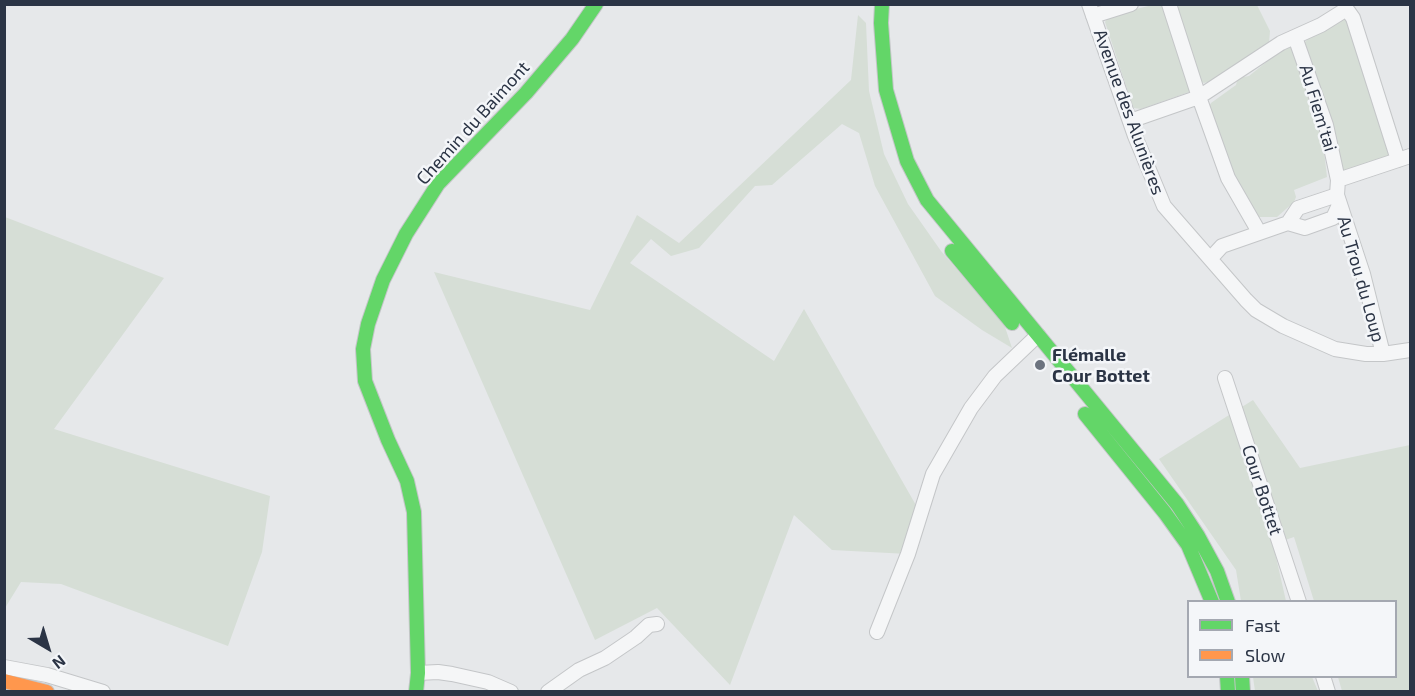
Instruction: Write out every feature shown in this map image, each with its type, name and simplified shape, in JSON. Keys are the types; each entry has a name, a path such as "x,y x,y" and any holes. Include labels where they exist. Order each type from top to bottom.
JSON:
{"main road":[{"name":"Chemin du Baimont","path":"416,692 418,673 414,512 407,481 384,432 365,381 363,349 368,324 383,280 406,234 438,184 526,93 572,39 596,4"},
{"path":"873,4 874,62 885,125 898,164 919,205 938,234 1177,504 1217,571 1227,600"},
{"path":"882,4 881,23 886,90 907,161 927,200 943,223 992,278 1034,340 1188,545 1211,600"},
{"path":"4,681 47,692"}],"street":[{"path":"1091,10 1131,4"},
{"path":"1169,4 1228,178 1259,232"},
{"name":"Avenue des Alunières","path":"1091,10 1130,121 1164,206 1256,310 1283,326 1335,349 1383,354 1410,350"},
{"path":"1130,121 1199,97 1281,43 1345,10 1351,14 1404,158 1338,180"},
{"name":"Au Fiem'tai","path":"1301,34 1326,125 1338,180"},
{"name":"Au Trou du Loup","path":"1211,258 1222,246 1259,232 1288,223 1305,228 1333,218 1338,200 1338,180"},
{"name":"Au Trou du Loup","path":"1288,223 1298,208 1338,200"},
{"name":"Au Trou du Loup","path":"1338,200 1363,274 1383,354"},
{"path":"878,632 909,554 933,474 970,408 995,376 1034,340"},
{"name":"Cour Bottet","path":"1225,378 1298,600"},
{"path":"548,692 581,669 605,658 636,637 649,625 657,624"},
{"path":"4,667 46,675 103,692"},
{"path":"418,673 452,674 488,682 511,692"}],"shaded area":[{"path":"1152,5 1165,5 1192,91 1141,109 1134,108 1132,104 1105,22 1109,16"},
{"path":"1175,5 1257,5 1270,31 1269,43 1212,81 1204,83 1200,81"},
{"path":"858,15 866,23 869,91 884,154 908,204 941,251 1004,324 1012,348 982,330 935,296 875,186 859,133 842,124 772,185 755,186 699,248 671,256 651,239 630,263 774,361 804,309 921,514 908,554 832,550 794,515 730,685 657,608 595,640 434,272 590,310 637,215 679,243 851,80"},
{"path":"1341,18 1347,21 1391,155 1343,173 1304,48 1309,37"},
{"path":"1285,47 1292,48 1321,124 1327,177 1294,190 1296,197 1294,202 1277,217 1258,217 1254,215 1231,172 1207,110 1211,103 1236,85 1238,78 1249,76"},
{"path":"5,217 164,278 54,429 270,496 262,552 228,646 61,584 21,582 5,608"},
{"path":"1253,400 1300,468 1410,445 1410,691 1342,691 1338,678 1397,678 1397,600 1314,600 1294,537 1273,544 1286,600 1241,600 1236,570 1159,459"},
{"path":"1253,678 1312,678 1318,691 1255,691"}],"traffic: fast":[{"path":"416,692 418,673 414,512 407,481 365,381 363,349 368,324 383,280 406,234 438,184 526,93 572,39 596,4"},
{"path":"882,4 881,23 886,90 907,161 927,200 1177,504 1217,571 1227,600"},
{"path":"952,251 1012,323"},
{"path":"1085,414 1188,545 1211,600"},
{"path":"1227,678 1228,692"},
{"path":"1242,678 1243,692"}],"traffic: slow":[{"path":"4,681 47,692"}],"place":[{"name":"Flémalle Cour Bottet","path":"1040,365"}]}
